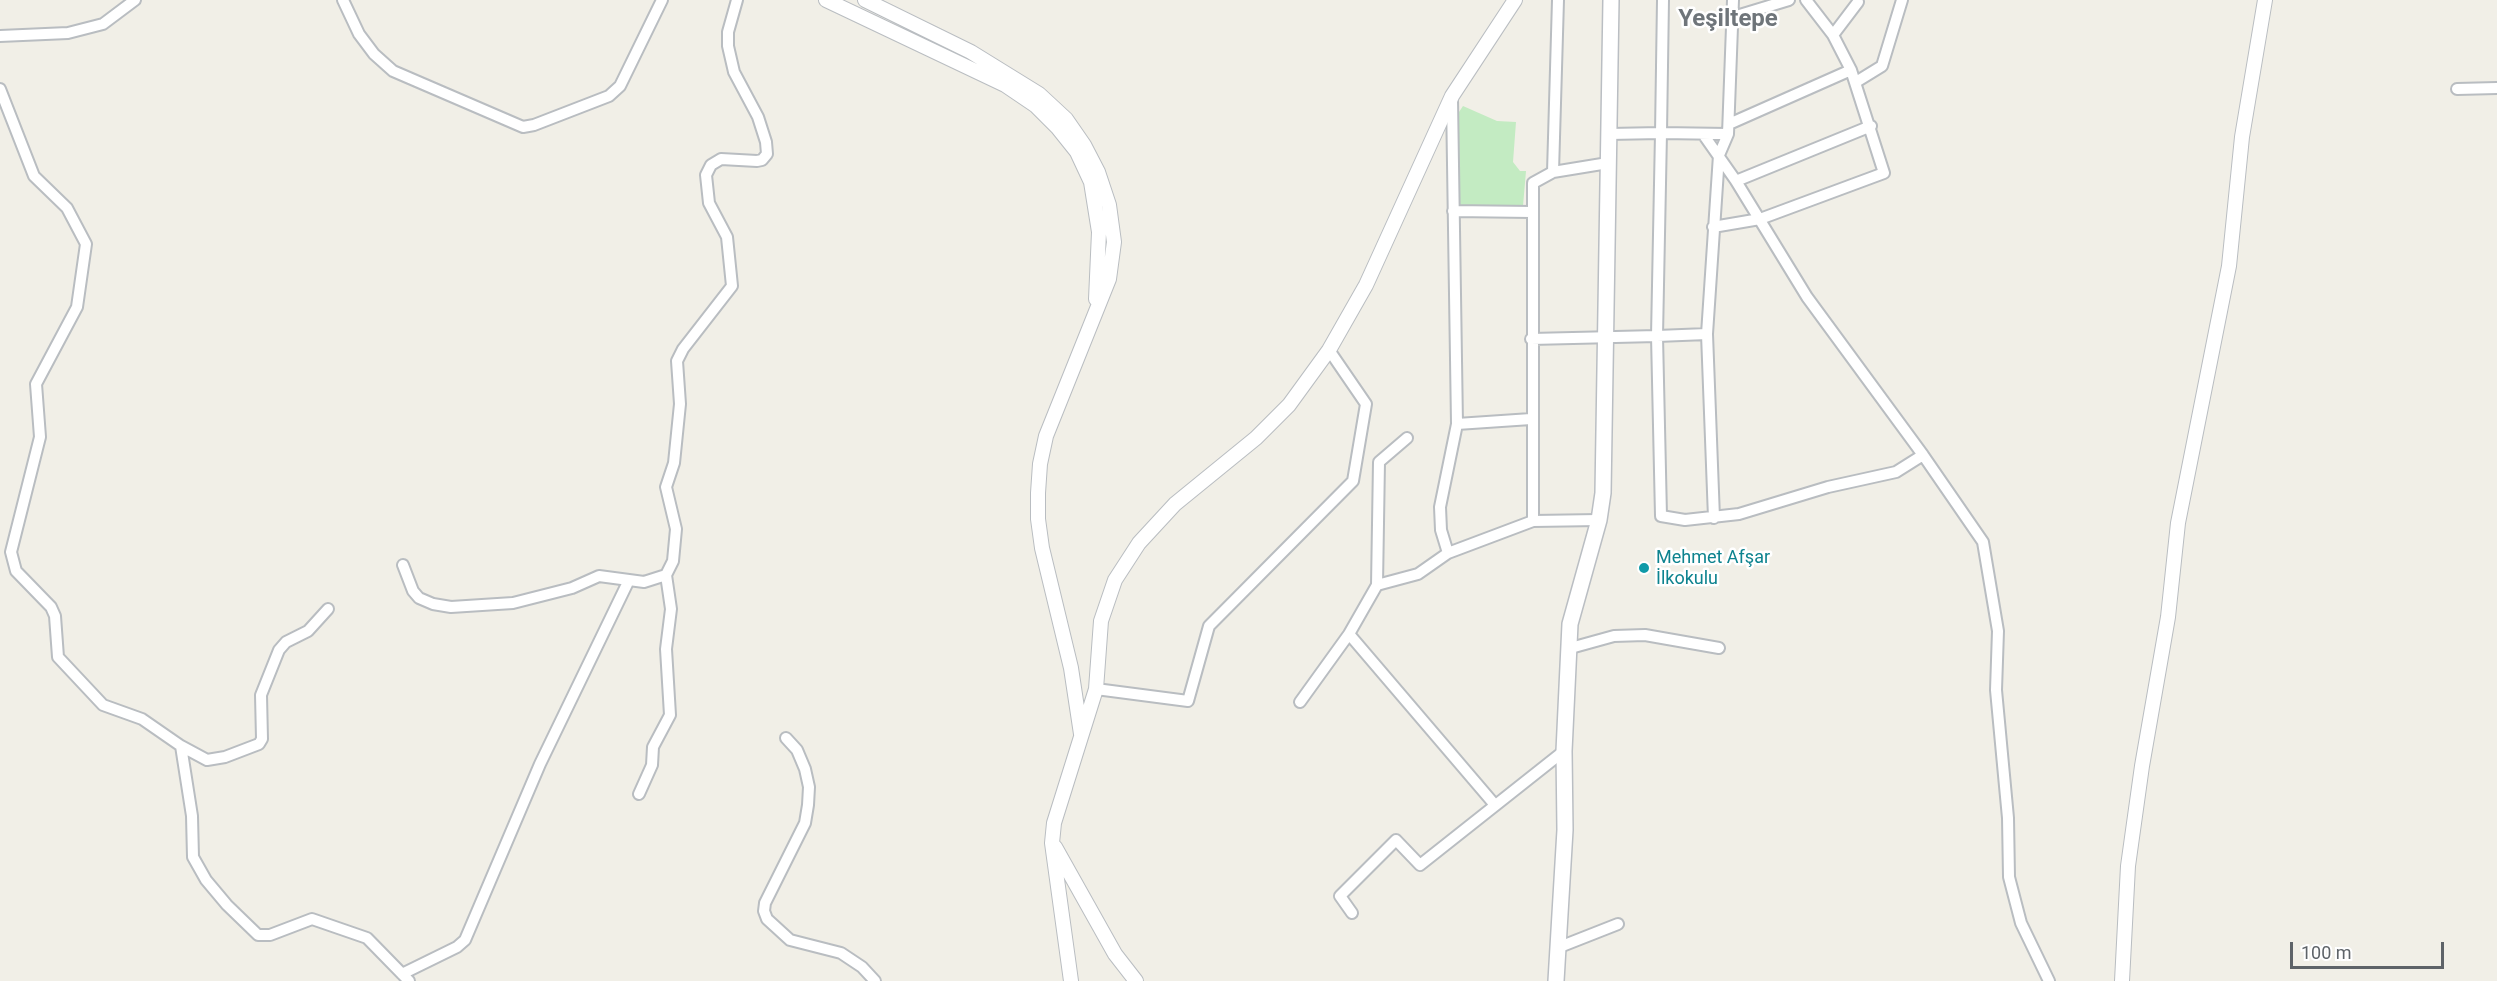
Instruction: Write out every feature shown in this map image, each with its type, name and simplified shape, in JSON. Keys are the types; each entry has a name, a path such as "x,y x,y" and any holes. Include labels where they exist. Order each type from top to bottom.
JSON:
{"main road":[{"path":"1556,981 1565,830 1564,751 1570,624 1599,520 1602,493 1611,0"}],"street":[{"path":"0,36 68,33 103,24 135,0"},
{"path":"343,0 359,34 374,54 393,71 523,127 534,125 609,96 620,86 662,0"},
{"path":"403,565 419,598 433,604 451,607 513,603 572,588 599,576 629,580 655,580 666,574 673,561 676,530 666,487 674,463 681,404 677,361 683,349 732,286 727,237 709,203 706,175 711,165 721,159 757,161 762,160 767,154 766,142 758,117 734,72 728,46 728,32 737,0"},
{"path":"826,0 1005,85 1036,106 1056,127 1077,152 1091,182 1097,209 1098,282 1093,316"},
{"path":"865,0 971,52 1039,94 1066,119 1098,172 1109,206 1114,242 1109,279 1093,316 1071,379 1046,436 1040,464 1038,493 1038,519 1042,548 1071,668 1081,734"},
{"path":"1071,981 1052,843 1063,786 1096,689 1101,621 1115,580 1139,543 1175,504 1256,438 1281,413 1329,350 1366,285 1452,96 1515,0"},
{"path":"1553,172 1558,0"},
{"path":"1663,0 1657,336 1661,516 1685,520 1739,514 1828,487 1896,472 1923,455"},
{"path":"1714,518 1707,334 1719,155 1728,129 1733,0"},
{"path":"1733,17 1789,0"},
{"path":"1713,227 1760,219 1884,173 1851,70 1833,35 1806,0"},
{"path":"1856,82 1882,66 1902,0"},
{"path":"2122,981 2128,866 2150,714 2168,617 2180,511 2229,266 2242,137 2265,0"},
{"path":"1833,35 1858,2"},
{"path":"1609,134 1703,134 1728,129 1851,70"},
{"path":"2457,89 2497,88"},
{"path":"0,89 34,176 67,208 86,244 77,307 36,384 40,437 11,552 16,571 51,607 55,616 58,657 104,705 142,719 181,746 207,760 235,754 259,744 262,739 261,695 279,650 286,642 308,631 328,609"},
{"path":"1448,553 1441,530 1440,507 1457,424 1452,96"},
{"path":"1736,181 1870,126"},
{"path":"1703,134 1736,181 1807,297 1923,455 1983,542 1998,631 1996,690 2008,818 2009,878 2021,922 2049,981"},
{"path":"1533,521 1531,339 1533,183 1553,172 1608,163"},
{"path":"1453,211 1532,212"},
{"path":"1531,339 1707,334"},
{"path":"1096,689 1188,701 1209,626 1353,481 1366,404 1329,350"},
{"path":"1457,424 1531,419"},
{"path":"1300,702 1349,634 1377,585 1379,462 1407,438"},
{"path":"1377,585 1418,574 1448,553 1533,521 1599,520"},
{"path":"639,794 652,765 653,747 670,715 666,649 671,609 666,574"},
{"path":"181,746 192,816 193,857 206,880 227,905 258,935 270,935 312,919 367,938 391,959 405,978 465,940 540,764 629,580"},
{"path":"1349,634 1495,805"},
{"path":"1568,649 1614,636 1645,635 1719,648"},
{"path":"786,738 797,750 805,769 809,787 808,805 805,823 765,903 764,911 768,920 790,940 841,953 862,967 875,981"},
{"path":"1352,913 1340,896 1395,840 1420,865 1564,751"},
{"path":"1052,843 1067,865 1114,954 1136,981"},
{"path":"1557,948 1618,924"}],"green space":[{"path":"1463,106 1497,121 1516,122 1513,162 1520,171 1526,171 1523,206 1460,205 1457,115"}],"place":[{"name":"Mehmet Afşar İlkokulu","path":"1644,568"}],"district":[{"name":"Yeşiltepe","path":"1728,20"}]}
